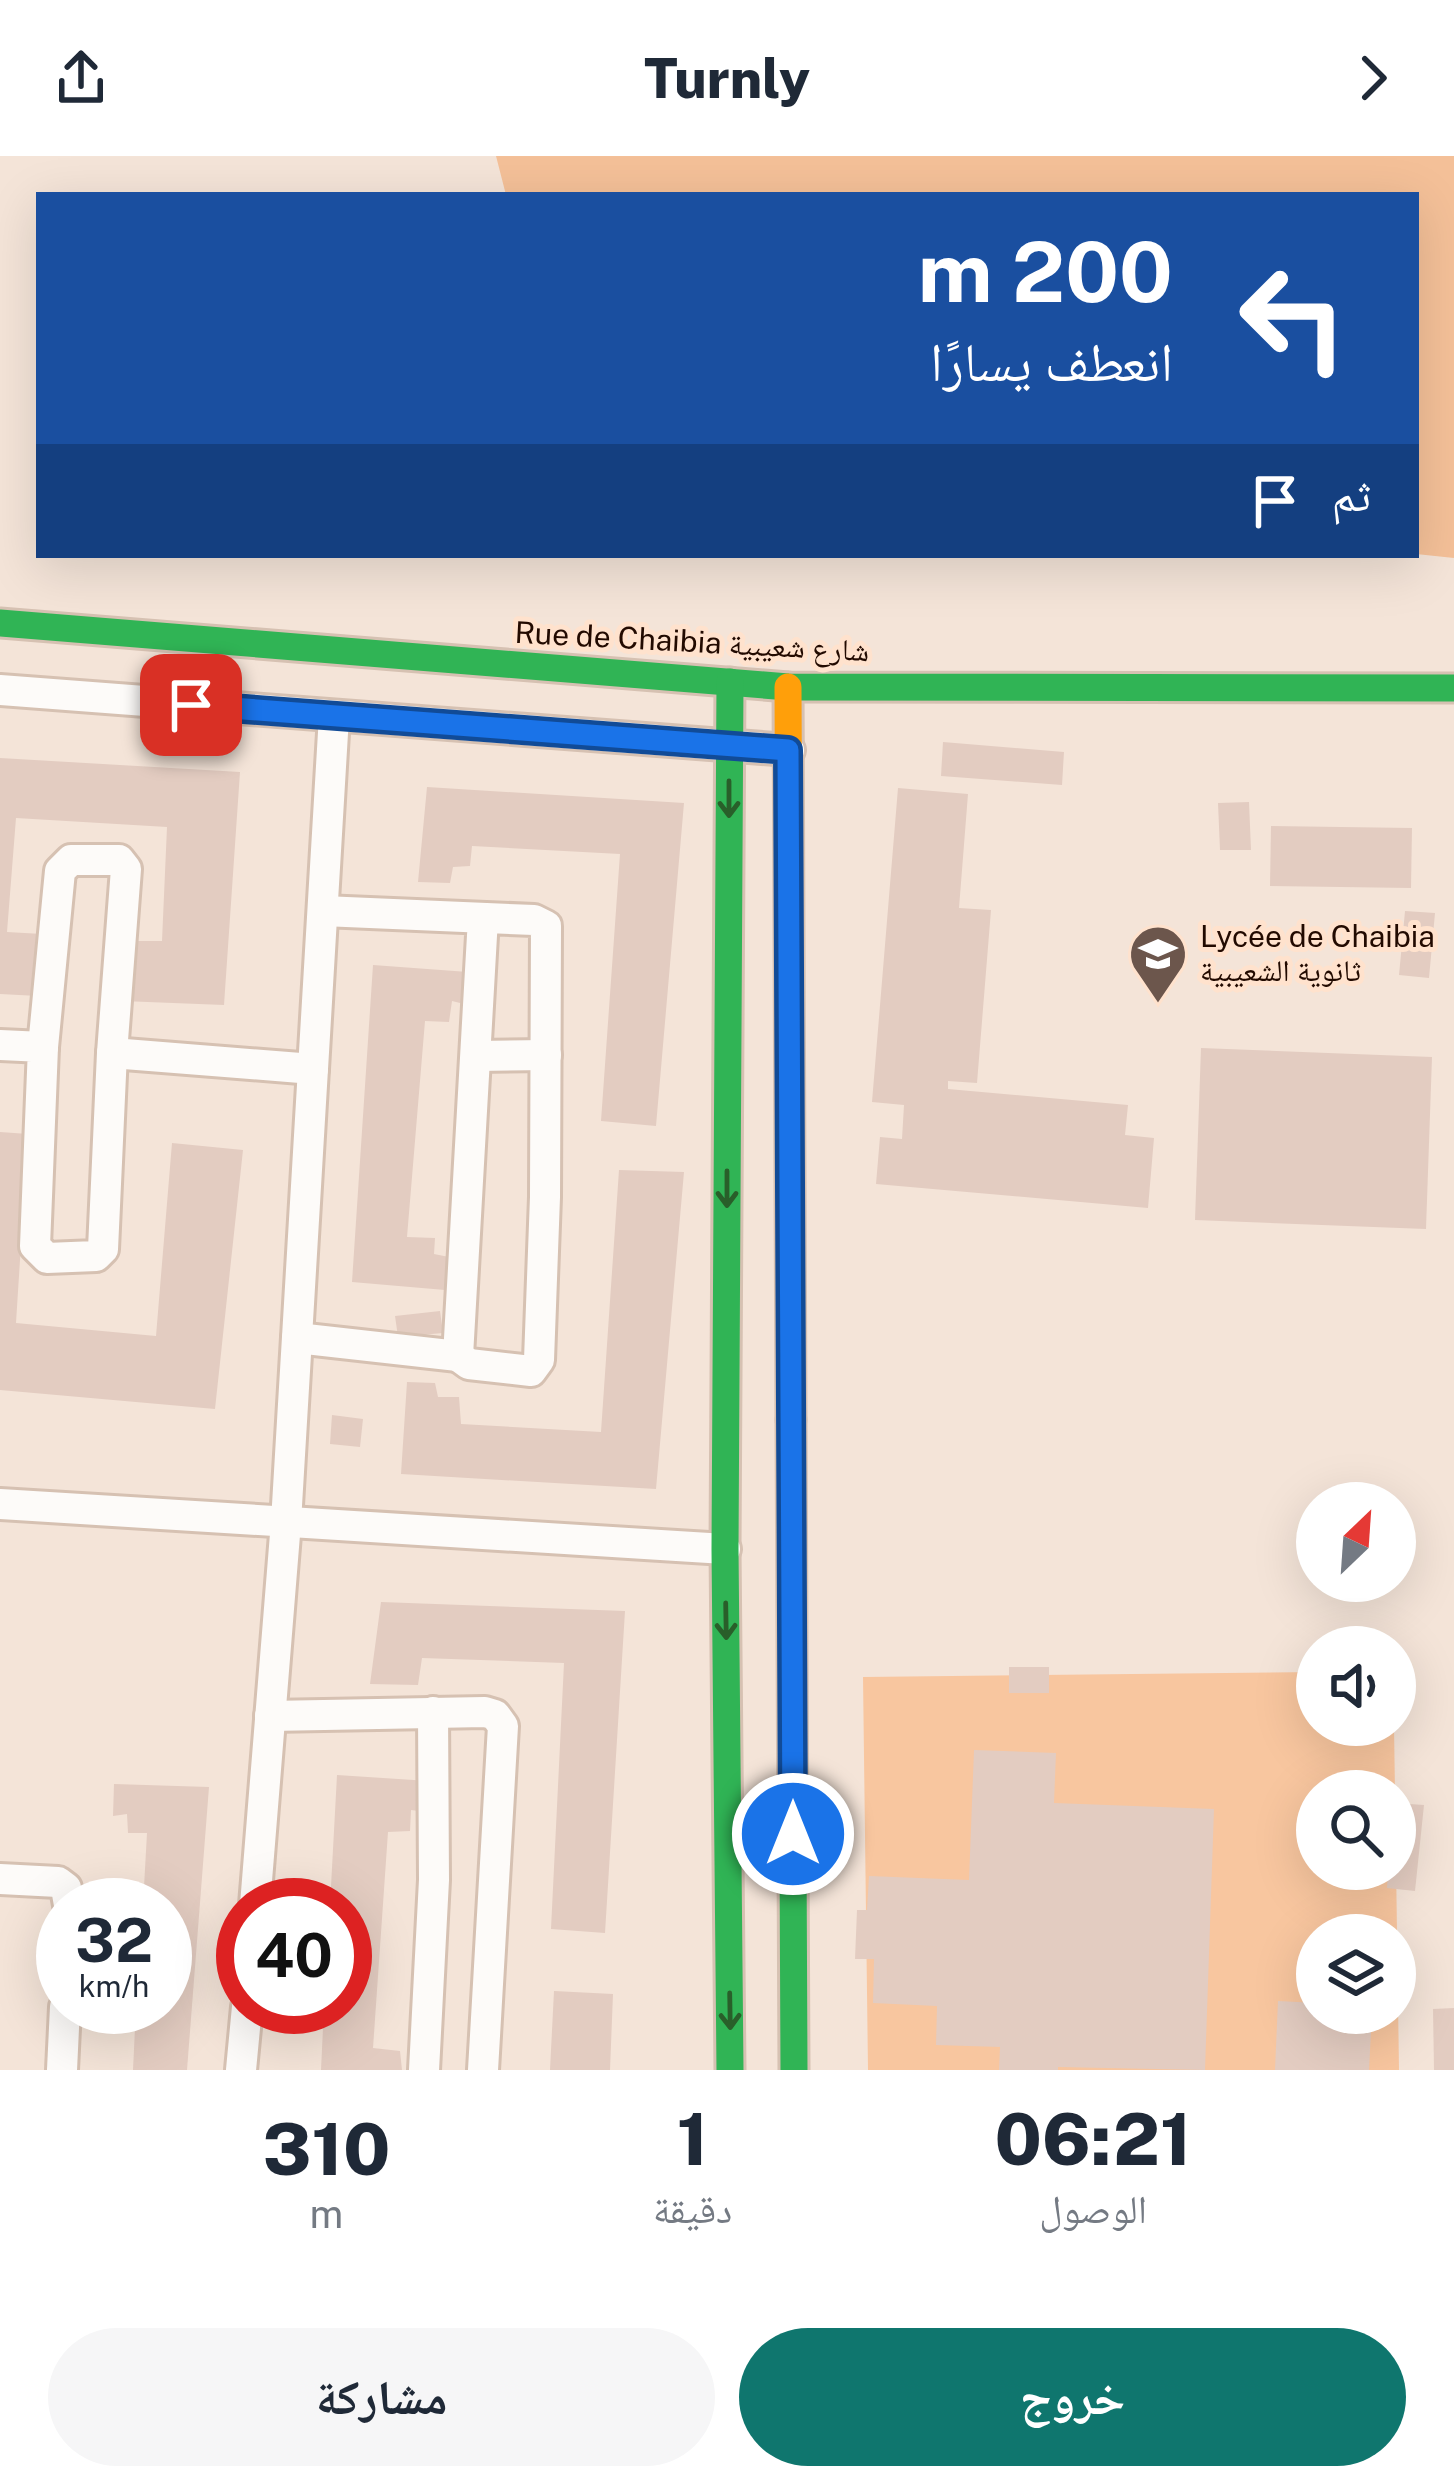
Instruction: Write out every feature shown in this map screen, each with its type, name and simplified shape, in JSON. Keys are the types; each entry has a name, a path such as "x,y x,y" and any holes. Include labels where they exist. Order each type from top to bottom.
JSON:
{"street":[{"name":"Rue de Chaibia شارع شعيبية","path":"0,623 788,687 1454,688"},
{"path":"730,682 725,1550 730,2070"},
{"path":"788,687 794,2070"},
{"path":"0,690 788,750"},
{"path":"257,1878 286,1522 334,716"},
{"path":"71,860 119,860 126,869 112,1053 103,1249 96,1256 47,1258 35,1246 43,1047 60,871 71,860"},
{"path":"297,1337 458,1356 470,1364 519,1372 532,1371 539,1360 546,926 534,920 322,911"},
{"path":"458,1356 483,918"},
{"path":"0,1045 43,1047"},
{"path":"112,1053 313,1069"},
{"path":"476,1056 547,1055"},
{"path":"0,1504 725,1550"},
{"path":"424,2070 434,1880 433,1712"},
{"path":"270,1716 485,1712 495,1715 503,1726 483,2070"},
{"path":"0,1879 36,1881"},
{"path":"62,2070 64,2034"},
{"path":"242,2070 245,2034"}],"shaded area":[{"path":"496,156 1454,156 1454,558 1419,554 1419,192 505,192"},
{"path":"1296,1672 1296,1746 1394,1746 1395,1770 1296,1770 1296,1890 1396,1890 1397,1914 1296,1914 1296,2034 1398,2034 1399,2070 868,2070 863,1677"}],"building":[{"path":"943,742 1064,752 1062,785 941,776"},
{"path":"0,758 240,772 224,1005 122,1001 126,941 162,941 167,827 16,818 7,932 42,934 38,996 0,994"},
{"path":"427,787 684,803 656,1126 601,1121 620,854 472,846 470,866 453,867 450,883 418,882"},
{"path":"898,788 968,794 959,908 991,910 977,1083 948,1081 948,1089 1128,1105 1125,1135 1154,1138 1148,1208 876,1184 880,1137 902,1139 904,1105 872,1102"},
{"path":"1249,802 1251,850 1220,850 1218,803"},
{"path":"1271,826 1412,828 1411,888 1270,886"},
{"path":"1405,911 1435,913 1429,978 1399,975"},
{"path":"373,965 468,972 464,1004 452,1001 449,1022 425,1021 407,1237 435,1238 434,1254 449,1257 445,1290 352,1282"},
{"path":"1201,1048 1432,1057 1426,1229 1195,1220"},
{"path":"0,1132 28,1134 16,1323 156,1336 172,1143 243,1150 215,1409 0,1390"},
{"path":"619,1170 684,1172 656,1489 401,1474 407,1382 435,1383 438,1397 459,1397 461,1424 601,1432"},
{"path":"440,1311 443,1333 398,1337 395,1316"},
{"path":"332,1415 363,1419 360,1447 330,1444"},
{"path":"381,1602 625,1611 605,1933 551,1929 564,1663 422,1658 418,1685 370,1684"},
{"path":"1009,1667 1049,1667 1049,1693 1009,1693"},
{"path":"974,1750 1056,1753 1054,1803 1214,1809 1205,2070 999,2070 1000,2047 936,2045 937,2006 873,2003 874,1959 855,1959 857,1910 867,1910 869,1876 969,1880"},
{"path":"337,1775 429,1781 427,1812 411,1810 410,1831 388,1832 373,2048 400,2051 402,2070 321,2070 323,2034 372,2034 372,1878 331,1878"},
{"path":"114,1784 209,1787 192,2006 192,1878 144,1878 147,1833 128,1833 127,1814 113,1816"},
{"path":"1416,1804 1424,1805 1416,1881"},
{"path":"554,1991 613,1994 610,2070 550,2070"},
{"path":"1278,2001 1296,2002 1296,2034 1371,2034 1369,2070 1275,2070"},
{"path":"1454,2008 1454,2070 1434,2070 1433,2009"},
{"path":"135,2034 190,2034 187,2070 133,2070"}],"traffic: fast":[{"path":"0,623 788,687 1454,688"},
{"path":"730,682 725,1549 730,2070"},
{"path":"791,1420 794,2070"}],"traffic: slow":[{"path":"788,687 791,1420"}],"place":[{"name":"Lycée de Chaibia ثانوية الشعيبية","path":"1158,1005"}],"route":[{"path":"191,705 788,750 793,1834"}]}
